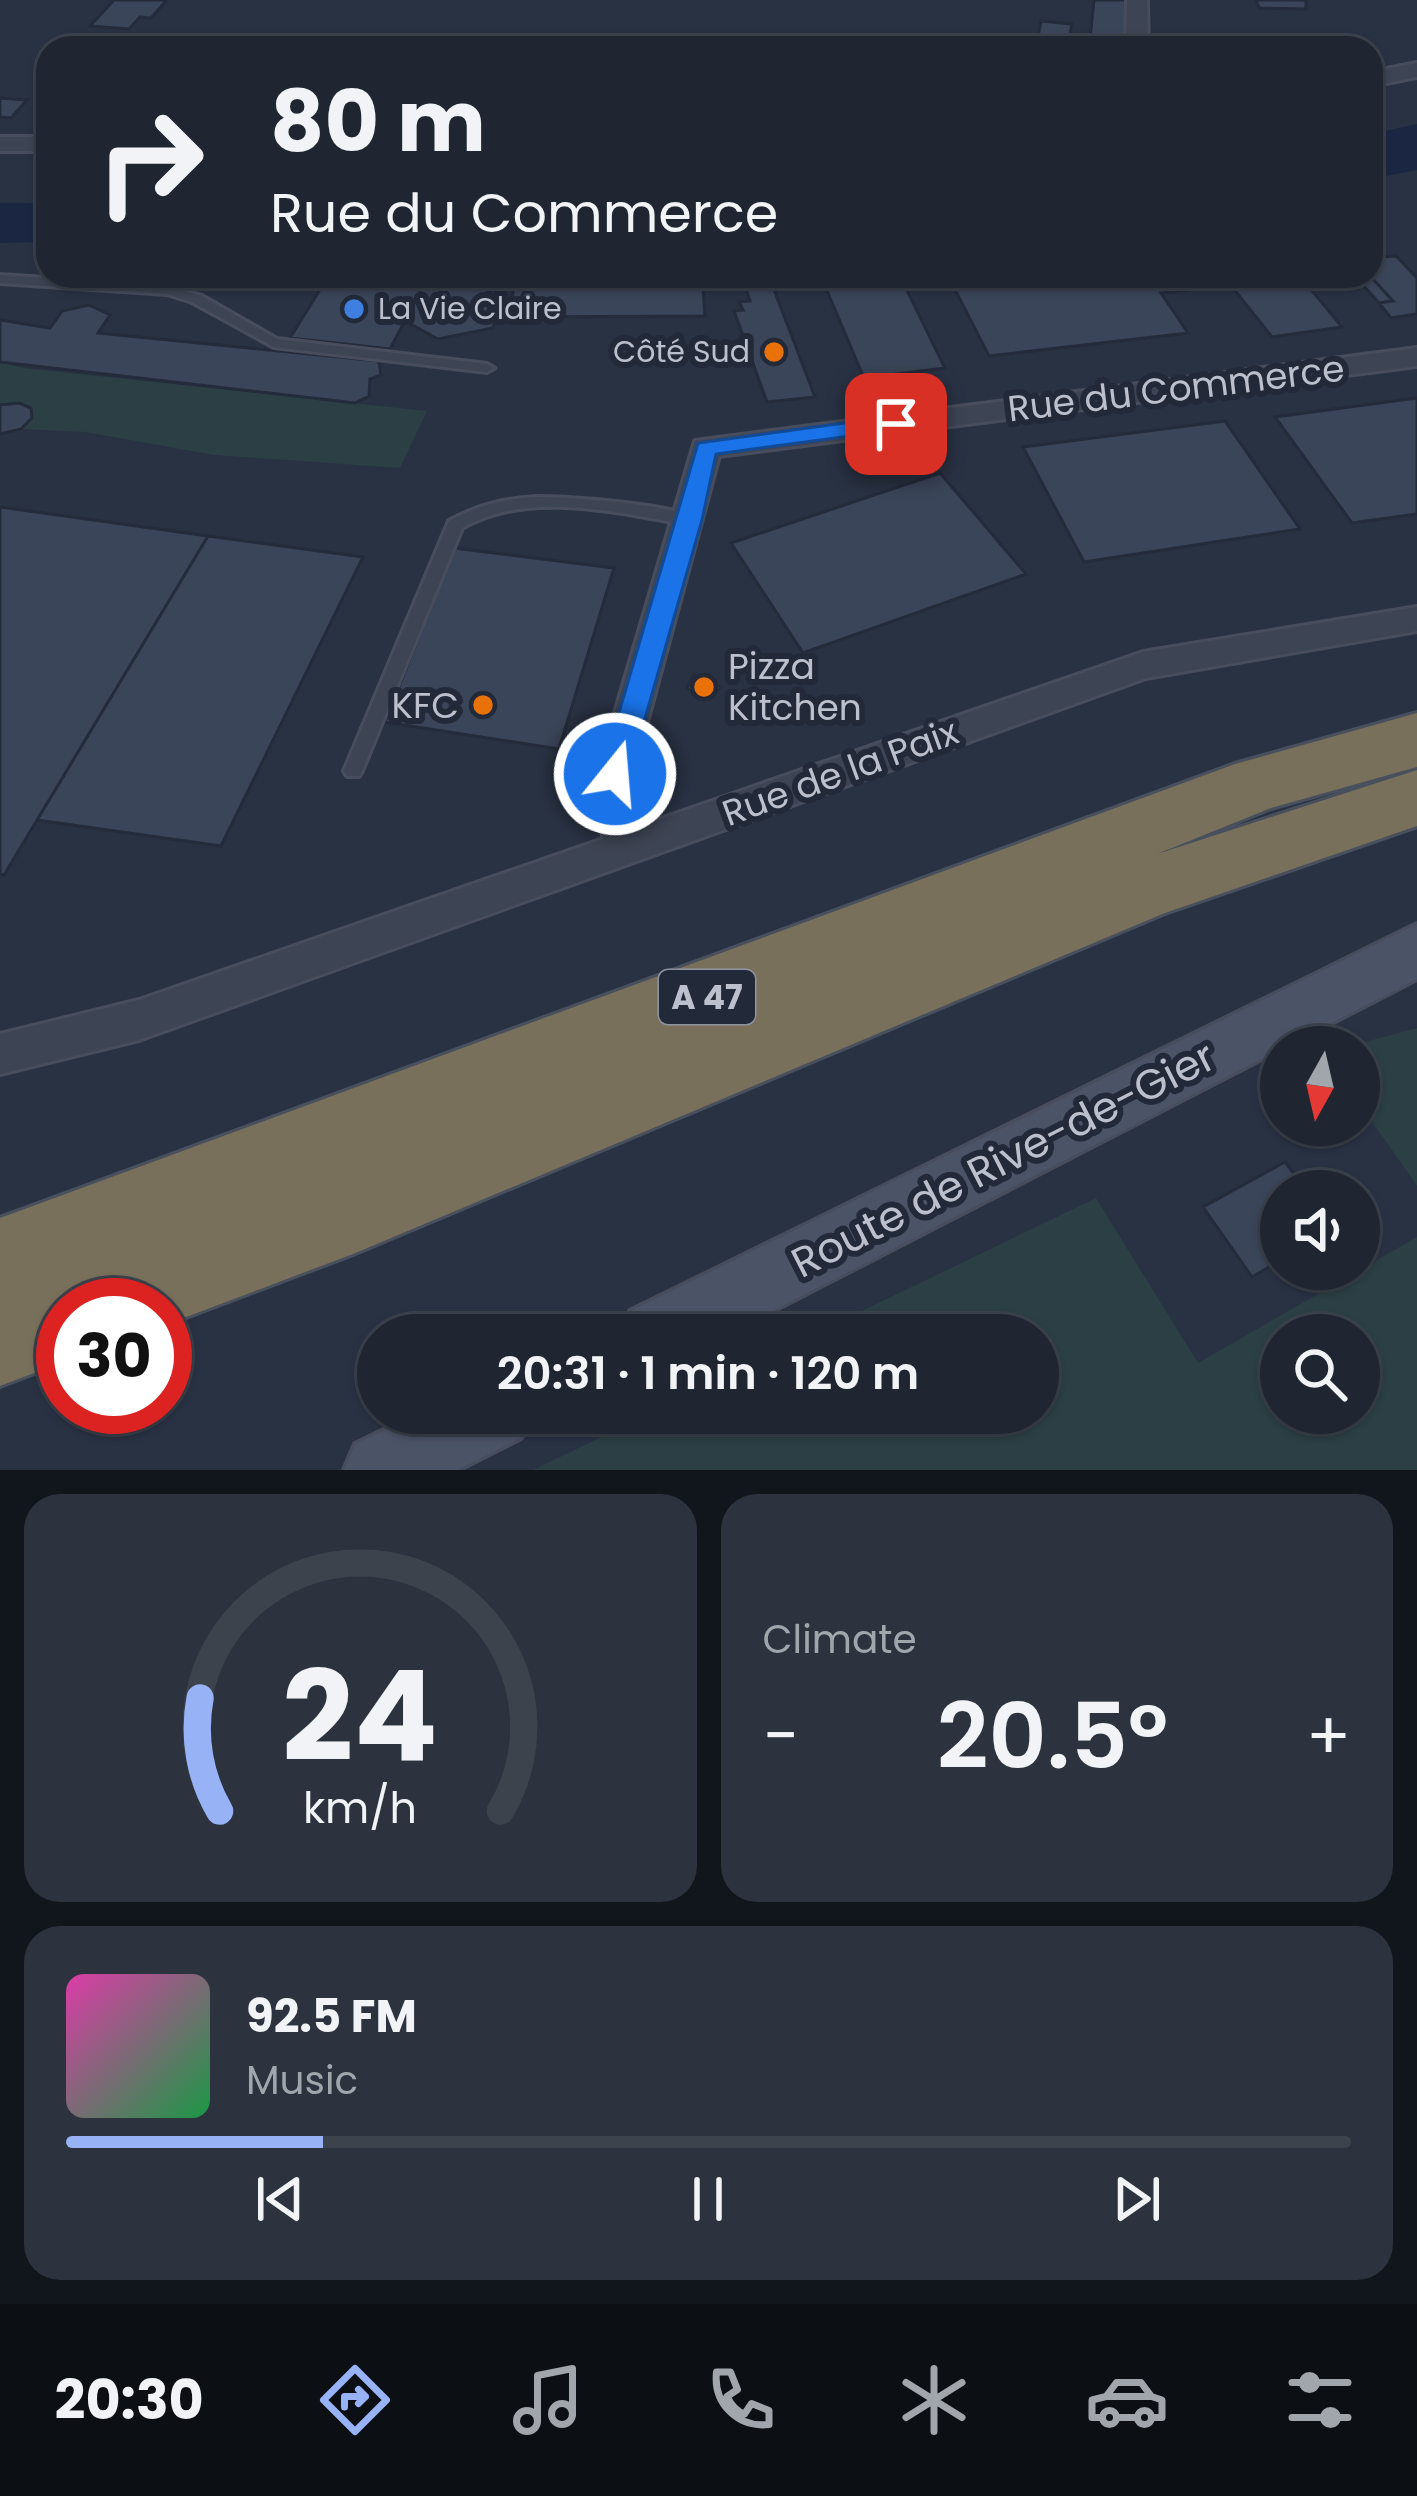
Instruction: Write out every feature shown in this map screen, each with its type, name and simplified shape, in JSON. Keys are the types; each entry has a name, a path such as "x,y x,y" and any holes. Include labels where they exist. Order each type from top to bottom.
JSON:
{"highway":[{"name":"A 47","path":"0,1261 347,1135 1259,784 1417,740"},
{"name":"A 47","path":"174,1278 353,1213 1144,889 1417,798"},
{"path":"0,1341 36,1328"}],"main road":[{"name":"Route de Rive-de-Gier","path":"695,1314 1417,950"},
{"path":"381,1470 454,1434"}],"street":[{"path":"1136,36 1137,0"},
{"path":"1383,77 1417,70"},
{"path":"0,144 36,144"},
{"name":"Rue du Commerce","path":"624,852 615,774 690,520 706,448 1417,357"},
{"name":"Rue de la Paix","path":"0,1054 139,1020 1143,665 1417,619"}],"lane":[{"path":"0,279 36,281"},
{"path":"137,288 196,298 274,343 487,368"},
{"path":"352,771 455,525 467,516 494,506 582,504 690,520"}],"green space":[{"path":"0,362 427,411 400,468 214,455 85,432 21,429 33,413 19,403 0,405"},
{"path":"1417,1028 1417,1186 1380,1133 1380,1038"},
{"path":"1096,1198 1198,1363 1260,1327 1260,1434 1380,1434 1380,1314 1283,1314 1325,1290 1380,1290 1380,1258 1417,1237 1417,1470 533,1470 608,1434 1059,1434 1059,1314 856,1314"}],"water":[{"path":"1417,124 1417,170 1383,177 1383,131"},
{"path":"0,203 36,203 36,242 0,243"}],"building":[{"path":"114,0 167,0 151,18 140,17 129,29 90,26"},
{"path":"1094,0 1127,0 1124,36 1090,36"},
{"path":"1256,0 1306,0 1306,9 1259,8"},
{"path":"1041,21 1072,24 1070,36 1038,36"},
{"path":"0,98 27,100 11,118 0,117"},
{"path":"1396,256 1417,278 1417,314 1391,318 1379,303 1393,301 1381,288 1383,257"},
{"path":"321,288 421,290 390,349 290,338"},
{"path":"483,288 500,299 493,328 438,339 405,321 421,290"},
{"path":"514,288 703,288 705,316 510,317"},
{"path":"773,288 815,397 767,402 734,311 743,310 739,302 750,301 746,289"},
{"path":"826,288 906,288 945,368 864,378"},
{"path":"954,288 1188,290 1161,293 1188,333 989,356"},
{"path":"1233,288 1310,288 1342,327 1272,337"},
{"path":"1366,288 1381,288 1393,301 1379,303"},
{"path":"89,305 110,315 98,333 379,361 381,375 370,379 369,396 355,403 0,362 0,320 50,328 62,311"},
{"path":"1417,398 1417,514 1352,523 1275,417"},
{"path":"19,403 31,408 32,418 21,429 0,434 0,405"},
{"path":"1225,421 1300,529 1084,562 1023,447"},
{"path":"940,473 1026,574 803,653 731,543"},
{"path":"0,507 208,536 4,875 0,874"},
{"path":"208,536 363,557 221,846 37,820"},
{"path":"454,548 614,568 559,749 385,722"},
{"path":"694,674 721,687 708,698 687,688"},
{"path":"1260,1176 1260,1272 1252,1277 1203,1207"}],"place":[{"name":"La Vie Claire","path":"354,309"},
{"name":"Côté Sud","path":"774,352"},
{"name":"Pizza Kitchen","path":"704,687"},
{"name":"KFC","path":"483,705"}],"route":[{"path":"615,774 690,520 706,448 896,424"}]}
